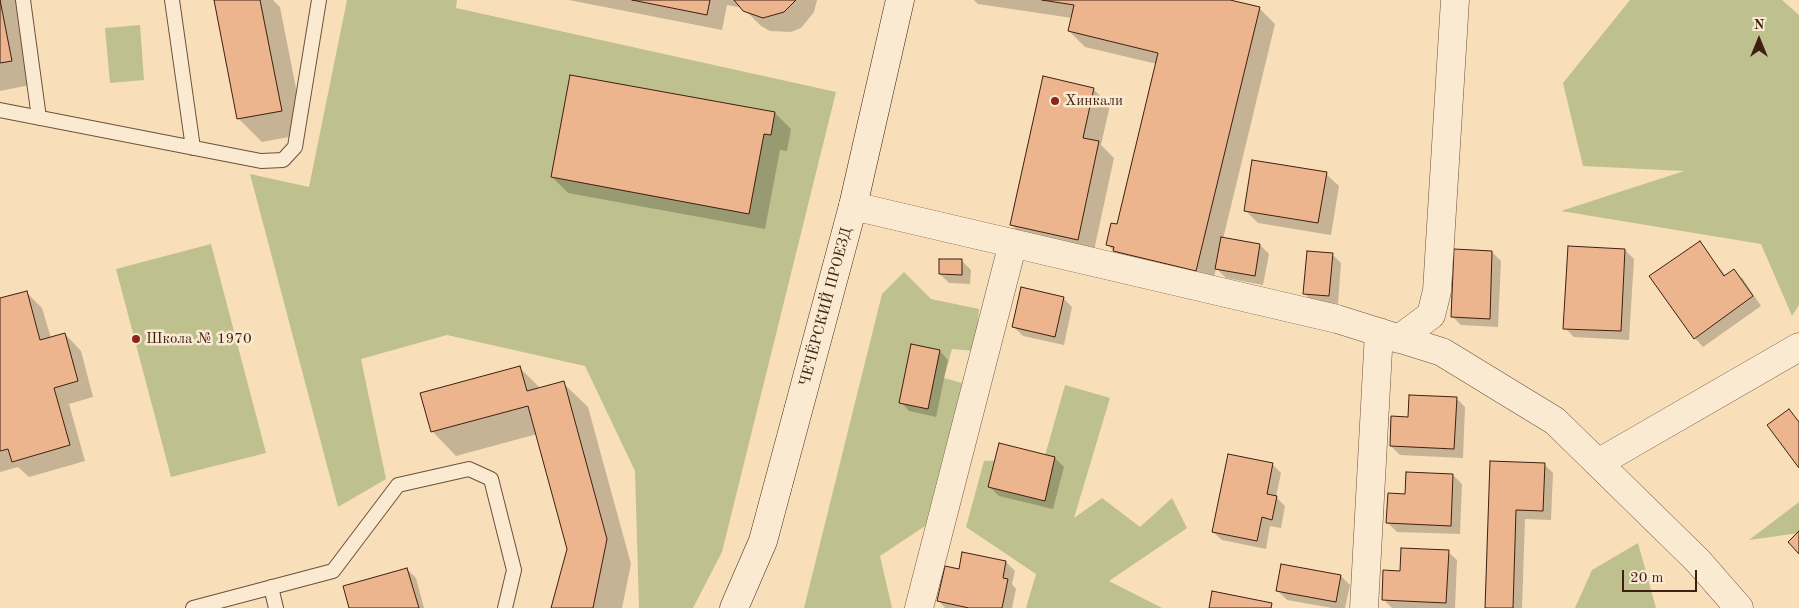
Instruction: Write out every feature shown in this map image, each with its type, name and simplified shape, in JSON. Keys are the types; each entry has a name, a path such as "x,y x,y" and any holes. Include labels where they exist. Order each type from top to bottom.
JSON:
{"street":[{"name":"ЧЕЧЁРСКИЙ ПРОЕЗД","path":"734,608 762,541 853,206 900,0"},
{"path":"1389,335 1431,315 1437,292 1455,0"},
{"path":"853,206 1337,319 1442,352 1555,421 1698,561 1739,608"},
{"path":"919,608 1013,243"},
{"path":"1364,608 1389,335"},
{"path":"1598,463 1799,347"}],"lane":[{"path":"24,0 39,118"},
{"path":"172,0 193,148"},
{"path":"0,110 261,161 282,160 295,147 319,0"},
{"path":"193,608 333,571 398,485 469,469 491,479 514,570 505,608"},
{"path":"271,587 276,608"}],"green space":[{"path":"347,0 457,0 456,8 836,92 722,552 693,608 639,608 635,471 585,366 447,335 361,359 386,479 338,507 250,174 309,187"},
{"path":"1630,0 1782,0 1799,15 1799,305 1792,316 1761,244 1561,211 1684,171 1583,166 1563,83"},
{"path":"140,25 144,80 110,83 105,28"},
{"path":"211,244 266,453 171,477 116,269"},
{"path":"904,272 931,299 979,309 975,351 952,349 944,378 962,383 925,526 880,556 892,608 804,608 882,294"},
{"path":"1065,385 1110,398 1074,518 1102,498 1140,527 1172,498 1187,528 1109,581 1162,608 1026,608 1036,574 966,527 984,461 1044,459"},
{"path":"1799,502 1799,533 1749,540"},
{"path":"1638,543 1656,608 1575,608 1592,570"}],"building":[{"path":"0,0 12,61 0,63"},
{"path":"214,0 260,0 282,111 237,119"},
{"path":"632,0 710,0 707,15"},
{"path":"734,0 796,0 784,12 763,18 743,11"},
{"path":"1042,0 1230,0 1260,7 1196,271 1113,251 1114,247 1106,245 1111,223 1117,224 1158,53 1068,31 1074,5"},
{"path":"570,75 775,112 771,135 764,134 749,214 551,177"},
{"path":"1043,76 1094,88 1083,138 1099,141 1078,240 1010,225"},
{"path":"1252,160 1327,172 1318,223 1244,211"},
{"path":"1221,237 1260,244 1255,276 1215,269"},
{"path":"1700,241 1724,276 1734,269 1753,296 1694,339 1649,276"},
{"path":"1568,246 1625,249 1621,331 1563,329"},
{"path":"1454,249 1492,251 1490,319 1451,317"},
{"path":"1307,251 1333,253 1329,296 1303,294"},
{"path":"939,259 962,259 962,275 939,274"},
{"path":"1021,287 1064,297 1055,337 1012,327"},
{"path":"27,291 40,340 65,333 78,381 54,388 70,445 12,462 8,449 0,451 0,298"},
{"path":"911,344 940,350 928,409 899,403"},
{"path":"520,366 527,391 564,381 607,539 593,608 551,608 567,549 528,406 431,432 420,393"},
{"path":"1409,395 1457,397 1454,449 1390,446 1391,416 1408,417"},
{"path":"1789,409 1799,422 1799,468 1767,425"},
{"path":"999,443 1055,457 1045,501 988,487"},
{"path":"1228,454 1273,463 1267,494 1277,496 1272,520 1262,517 1257,541 1212,532"},
{"path":"1490,461 1545,463 1543,511 1516,510 1513,608 1485,608"},
{"path":"1406,472 1453,474 1451,526 1386,523 1388,493 1405,494"},
{"path":"1799,531 1799,554 1788,542"},
{"path":"1401,548 1449,550 1446,603 1382,600 1383,570 1400,571"},
{"path":"962,552 1006,561 1003,578 1008,579 1002,608 969,608 937,601 945,566 959,569"},
{"path":"1281,564 1341,575 1336,602 1276,591"},
{"path":"407,568 419,608 349,608 343,586"},
{"path":"1212,591 1272,603 1271,608 1209,608"}],"place":[{"name":"Хинкали","path":"1055,101"},
{"name":"Школа № 1970","path":"136,339"}]}
